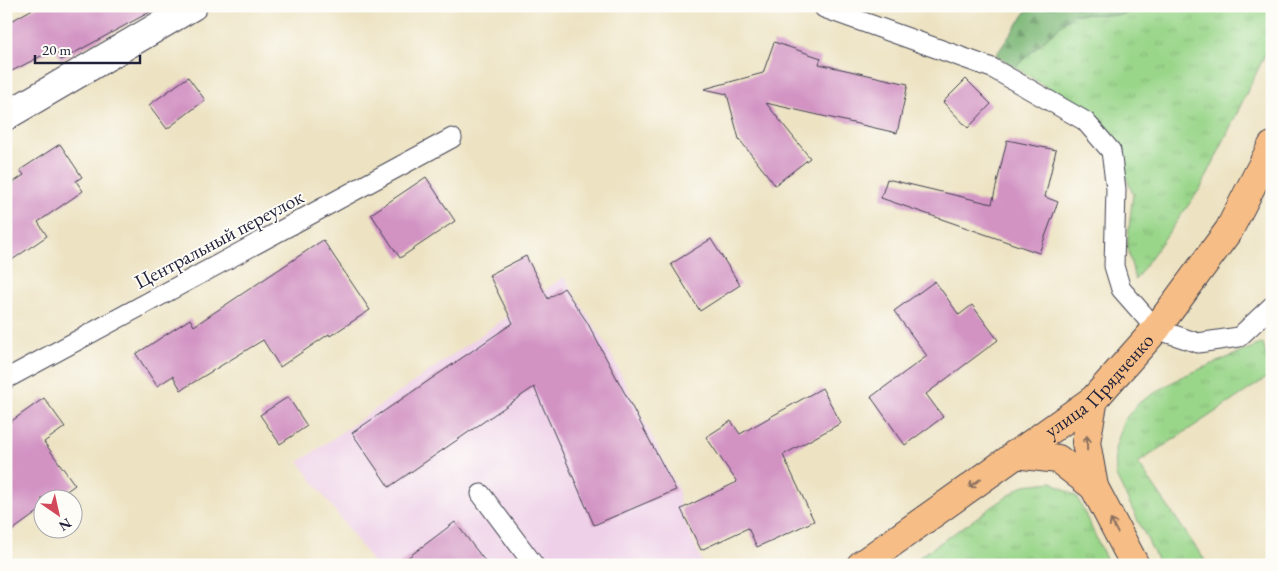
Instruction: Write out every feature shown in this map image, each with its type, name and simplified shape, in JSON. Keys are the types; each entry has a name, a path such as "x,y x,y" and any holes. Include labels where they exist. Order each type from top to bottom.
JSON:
{"main road":[{"name":"улица Прядченко","path":"861,565 1094,399 1156,329 1228,230 1272,146"},
{"path":"1094,399 1086,442 1094,487 1135,565"},
{"path":"1015,454 1058,460 1094,487"}],"street":[{"path":"6,116 193,6"}],"lane":[{"path":"824,8 992,68 1085,120 1112,151 1116,189 1114,266 1121,289 1156,329 1198,343 1239,337 1272,306"},
{"name":"Центральный переулок","path":"6,379 452,138"},
{"path":"481,494 534,565"}],"shaded area":[{"path":"564,277 604,341 679,491 680,511 704,565 375,565 299,462"}],"green space":[{"path":"1030,6 1151,6 1120,15 1073,14 1015,67 996,55"},
{"path":"1151,6 1272,6 1272,40 1202,186 1135,280 1127,245 1133,194 1105,125 1015,67 1073,14 1120,15"},
{"path":"1263,343 1271,375 1138,463 1208,565 1160,565 1116,476 1115,449 1124,420 1140,402 1181,377"},
{"path":"1052,482 1077,497 1109,565 908,565 1024,485"}],"building":[{"path":"38,6 161,6 61,60 55,49 6,74 6,24"},
{"path":"774,42 821,58 819,64 908,84 897,133 766,103 810,158 775,185 739,139 727,94 704,89 763,73"},
{"path":"188,77 205,100 167,129 149,105"},
{"path":"966,79 991,104 968,128 943,102"},
{"path":"1007,140 1056,150 1045,197 1058,202 1039,253 881,198 887,179 992,204"},
{"path":"60,144 82,177 76,181 83,191 38,222 47,236 6,264 6,187 24,175 20,170"},
{"path":"426,177 455,221 400,258 371,214"},
{"path":"711,239 740,285 700,311 671,264"},
{"path":"323,240 370,310 330,336 329,334 280,367 263,340 181,390 173,376 157,386 136,354 190,319 194,326"},
{"path":"526,256 548,299 564,288 587,322 676,490 594,525 534,387 389,487 352,433 513,323 489,275"},
{"path":"935,281 959,315 972,305 998,340 926,394 943,417 905,445 871,397 927,356 894,311"},
{"path":"822,388 841,423 783,455 814,521 757,547 748,528 701,550 681,509 737,482 706,437 731,421 740,434"},
{"path":"288,397 307,426 280,444 260,415"},
{"path":"44,398 65,427 44,442 75,485 71,488 32,488 32,516 6,535 6,425"},
{"path":"455,522 488,565 398,565"}]}
